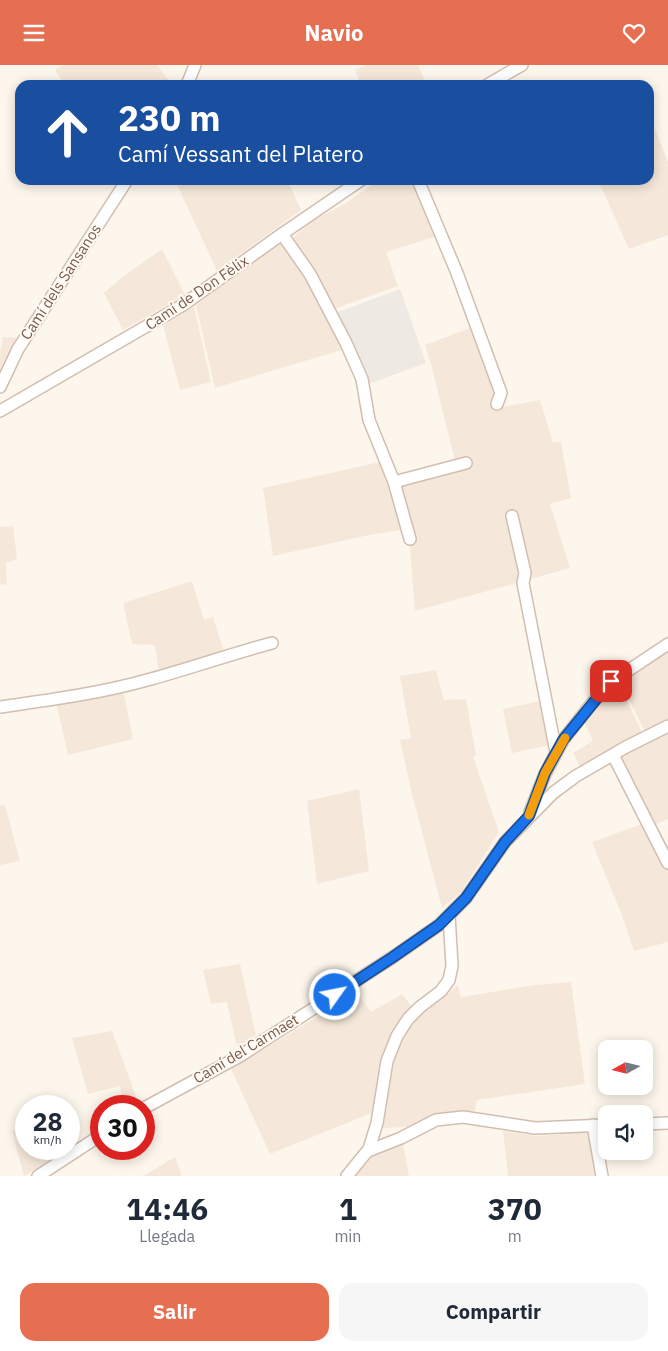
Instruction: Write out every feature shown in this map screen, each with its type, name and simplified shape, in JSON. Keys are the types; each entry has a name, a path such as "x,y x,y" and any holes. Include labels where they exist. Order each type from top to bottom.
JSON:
{"street":[{"path":"189,80 195,65"},
{"path":"496,80 522,65"},
{"name":"Camí dels Sansanos","path":"0,387 18,349 124,185"},
{"name":"Camí de Don Fèlix","path":"0,411 183,305 354,185"},
{"path":"420,185 457,273 501,393 497,404"},
{"path":"282,234 310,273 362,379 369,420 394,483 410,539"},
{"path":"394,483 466,463"},
{"path":"512,516 525,573 523,583 556,753"},
{"path":"0,707 56,699 149,680 272,643"},
{"path":"529,816 545,773 563,740 611,681 668,644"},
{"name":"Camí del Carmaet","path":"155,1102 240,1056 393,957 450,915 466,898 505,842 553,793 576,776 668,726"},
{"path":"613,755 668,863"},
{"path":"347,1176 368,1151 377,1123 387,1061 397,1036 408,1019 441,991 449,980 452,966 450,915"},
{"path":"368,1151 436,1120 463,1117 535,1128 598,1125"},
{"path":"653,1124 668,1123"},
{"path":"593,1125 602,1176"},
{"path":"38,1176 90,1142"}],"shaded area":[{"path":"64,65 157,65 168,80 62,80 55,70"},
{"path":"367,65 418,65 425,80 359,80 355,70"},
{"path":"654,127 668,162 668,235 629,249 600,185 654,185"},
{"path":"177,185 289,185 301,210 217,271"},
{"path":"372,185 415,185 437,236 386,252 398,286 334,309 292,239 309,223 346,203"},
{"path":"281,242 309,282 345,349 215,388 196,305"},
{"path":"162,249 185,295 123,330 104,293 121,278"},
{"path":"400,289 426,363 368,384 335,313"},
{"path":"194,307 211,382 180,390 163,325"},
{"path":"475,326 502,407 540,400 553,442 561,442 571,498 550,504 570,568 415,611 410,549 413,536 399,487 457,469 425,345"},
{"path":"3,337 21,338 0,382 0,352"},
{"path":"380,462 401,530 273,556 263,488"},
{"path":"13,526 17,559 6,563 7,585 0,584 0,527"},
{"path":"192,581 204,620 213,617 224,652 159,673 155,645 132,644 123,603"},
{"path":"668,651 668,720 645,732 621,683"},
{"path":"436,670 444,700 466,699 476,755 473,757 499,832 461,892 442,908 400,740 411,738 400,676"},
{"path":"619,683 642,733 580,767 573,753 593,741 583,720"},
{"path":"123,689 133,739 68,755 56,702"},
{"path":"540,701 550,745 512,753 503,709"},
{"path":"668,731 668,819 652,826 617,757"},
{"path":"359,789 369,871 317,884 307,801"},
{"path":"5,805 20,861 0,865 0,806"},
{"path":"645,823 668,858 668,942 634,951 621,913 592,842"},
{"path":"240,964 256,1035 237,1047 227,1002 211,1004 203,970"},
{"path":"571,982 585,1084 477,1100 474,1113 432,1116 407,1127 370,1129 372,1113 270,1154 231,1069 320,1015 358,995 371,1012 402,994 419,1016 458,985 461,997 534,985"},
{"path":"112,1031 135,1095 122,1095 120,1086 88,1094 72,1038"},
{"path":"15,1130 15,1142 12,1131"},
{"path":"503,1131 536,1136 589,1132 596,1176 508,1176"},
{"path":"403,1143 409,1176 355,1176 373,1156"},
{"path":"175,1157 182,1176 143,1176"},
{"path":"20,1160 52,1160 24,1176"}],"slow traffic":[{"path":"529,815 545,773 565,738"}],"route":[{"path":"335,995 393,957 453,913 466,898 505,842 529,816 545,773 563,740 611,681"}]}
